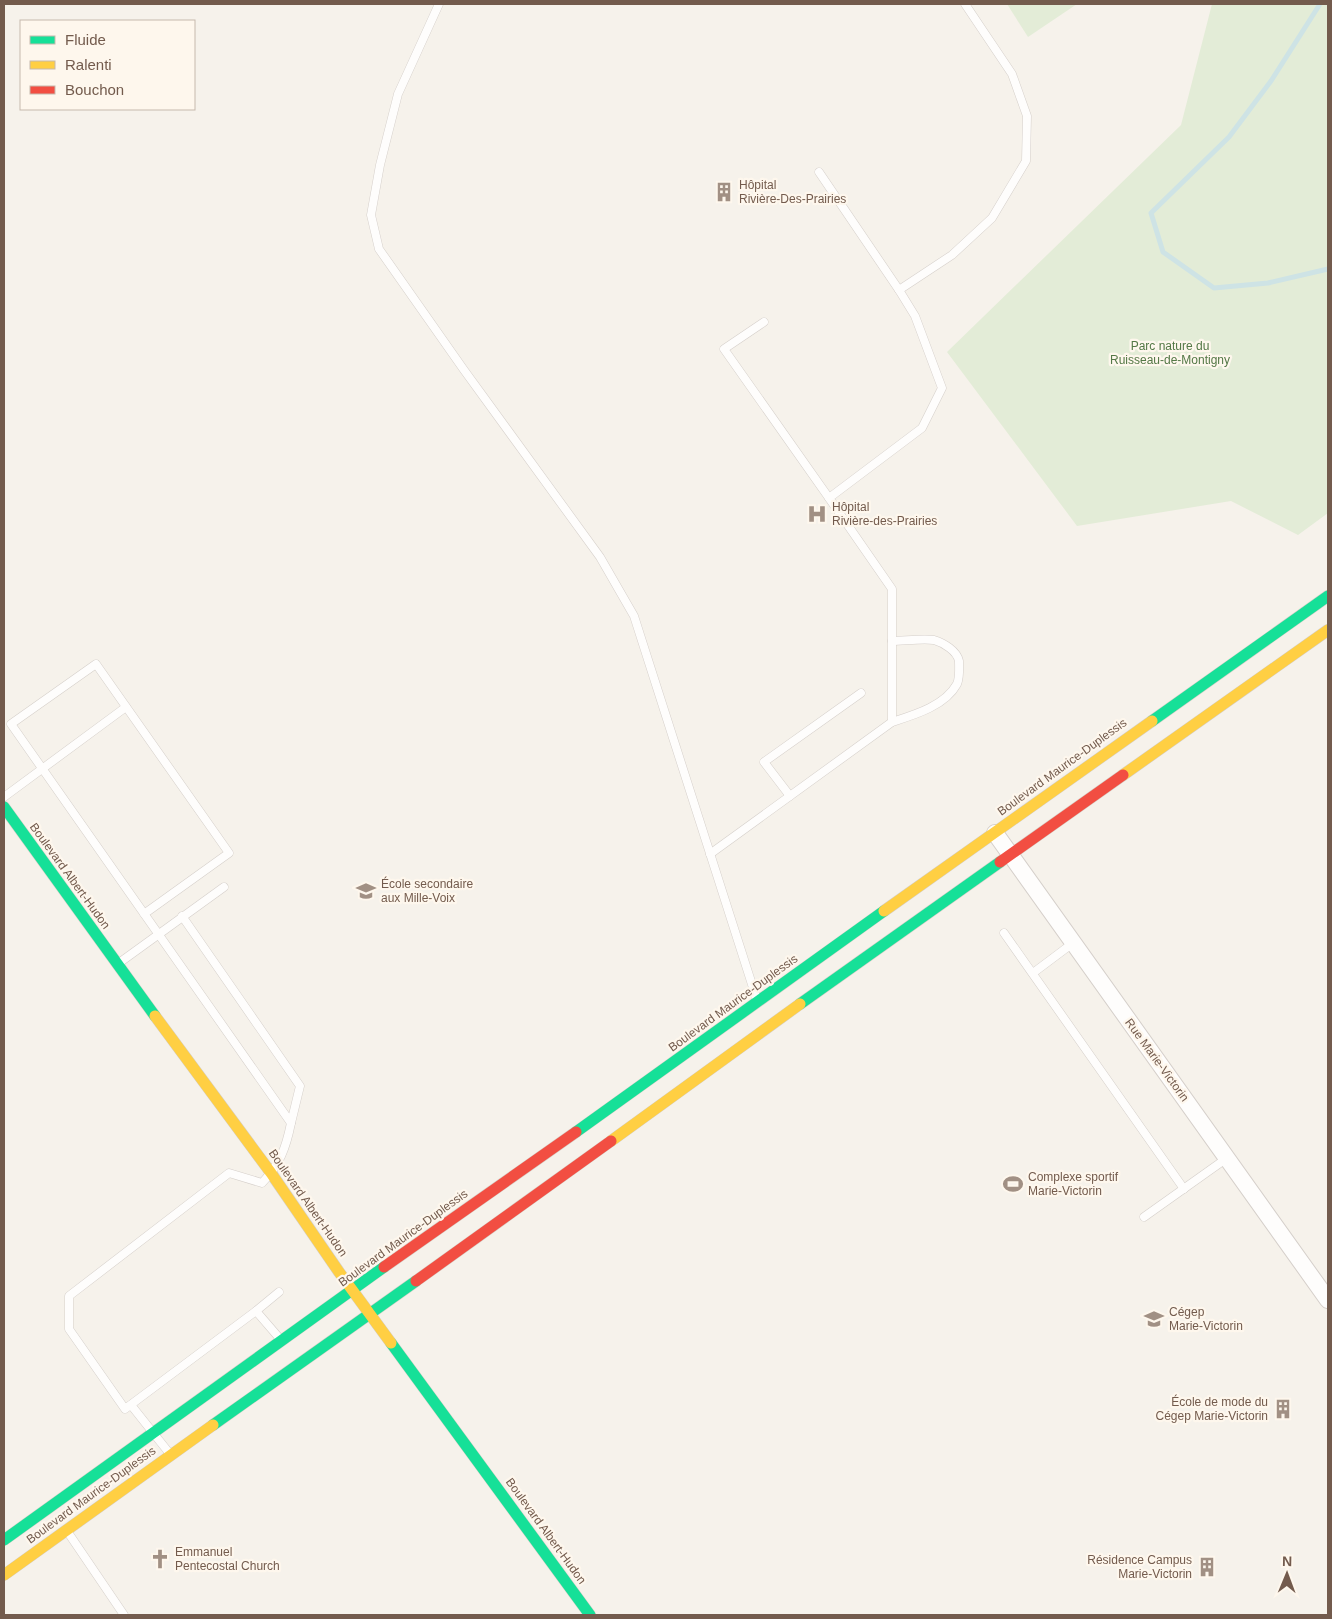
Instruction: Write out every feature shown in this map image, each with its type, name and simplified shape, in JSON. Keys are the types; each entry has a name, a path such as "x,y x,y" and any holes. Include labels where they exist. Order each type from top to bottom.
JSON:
{"street":[{"name":"Boulevard Maurice-Duplessis","path":"4,1540 353,1290 719,1036 757,1001 778,991 1157,716 1328,596"},
{"name":"Boulevard Maurice-Duplessis","path":"4,1574 789,1007 1011,855 1328,630"},
{"name":"Boulevard Albert-Hudon","path":"4,807 590,1615"},
{"name":"Rue Marie-Victorin","path":"995,833 1227,1158 1325,1289"}],"lane":[{"path":"438,4 398,94 380,165 371,215 379,249 464,370 600,556 634,616 757,1001"},
{"path":"899,290 952,255 992,218 1026,161 1027,116 1012,74 965,4"},
{"path":"819,172 915,316 942,388 922,428 829,498"},
{"path":"764,322 724,349 892,589 892,722"},
{"path":"710,854 892,722 917,714 945,698 957,684 960,671 958,656 947,646 933,640 892,641"},
{"path":"144,914 229,853 96,664 11,724 144,914 159,934 291,1124"},
{"path":"790,796 764,762 862,693"},
{"path":"4,797 126,707"},
{"path":"117,964 224,887"},
{"path":"182,916 300,1086 286,1148 271,1173 262,1183 229,1173 70,1296 69,1329 125,1409 279,1292"},
{"path":"1004,933 1184,1189"},
{"path":"1033,973 1073,943"},
{"path":"1144,1217 1227,1158"},
{"path":"256,1311 282,1341"},
{"name":"Boulevard Maurice-Duplessis","path":"131,1404 171,1455"},
{"path":"66,1530 124,1615"}],"green space":[{"path":"1007,4 1077,4 1028,37"},
{"name":"Parc nature du Ruisseau-de-Montigny","path":"1212,4 1328,4 1328,513 1298,535 1231,501 1077,526 947,352 1181,125"}],"waterway":[{"path":"1320,4 1271,81 1229,137 1151,213 1163,252 1214,288 1268,283 1328,269"}],"traffic: fast":[{"path":"1152,721 1328,596"},
{"path":"4,807 155,1016"},
{"path":"800,1004 1000,862"},
{"path":"576,1132 884,911"},
{"path":"4,1540 384,1267"},
{"path":"213,1425 416,1281"},
{"path":"391,1343 590,1615"}],"traffic: slow":[{"path":"1123,775 1328,630"},
{"path":"884,911 1152,721"},
{"path":"611,1141 800,1004"},
{"path":"155,1016 271,1173 339,1272 391,1343"},
{"path":"4,1575 213,1425"}],"traffic: jam":[{"path":"1000,862 1123,775"},
{"path":"384,1267 576,1132"},
{"path":"416,1281 611,1141"}],"place":[{"name":"Hôpital Rivière-Des-Prairies","path":"724,192"},
{"name":"Hôpital Rivière-des-Prairies","path":"817,514"},
{"name":"École secondaire aux Mille-Voix","path":"366,891"},
{"name":"Complexe sportif Marie-Victorin","path":"1013,1184"},
{"name":"Cégep Marie-Victorin","path":"1154,1319"},
{"name":"École de mode du Cégep Marie-Victorin","path":"1283,1409"},
{"name":"Emmanuel Pentecostal Church","path":"160,1559"},
{"name":"Résidence Campus Marie-Victorin","path":"1207,1567"}]}
